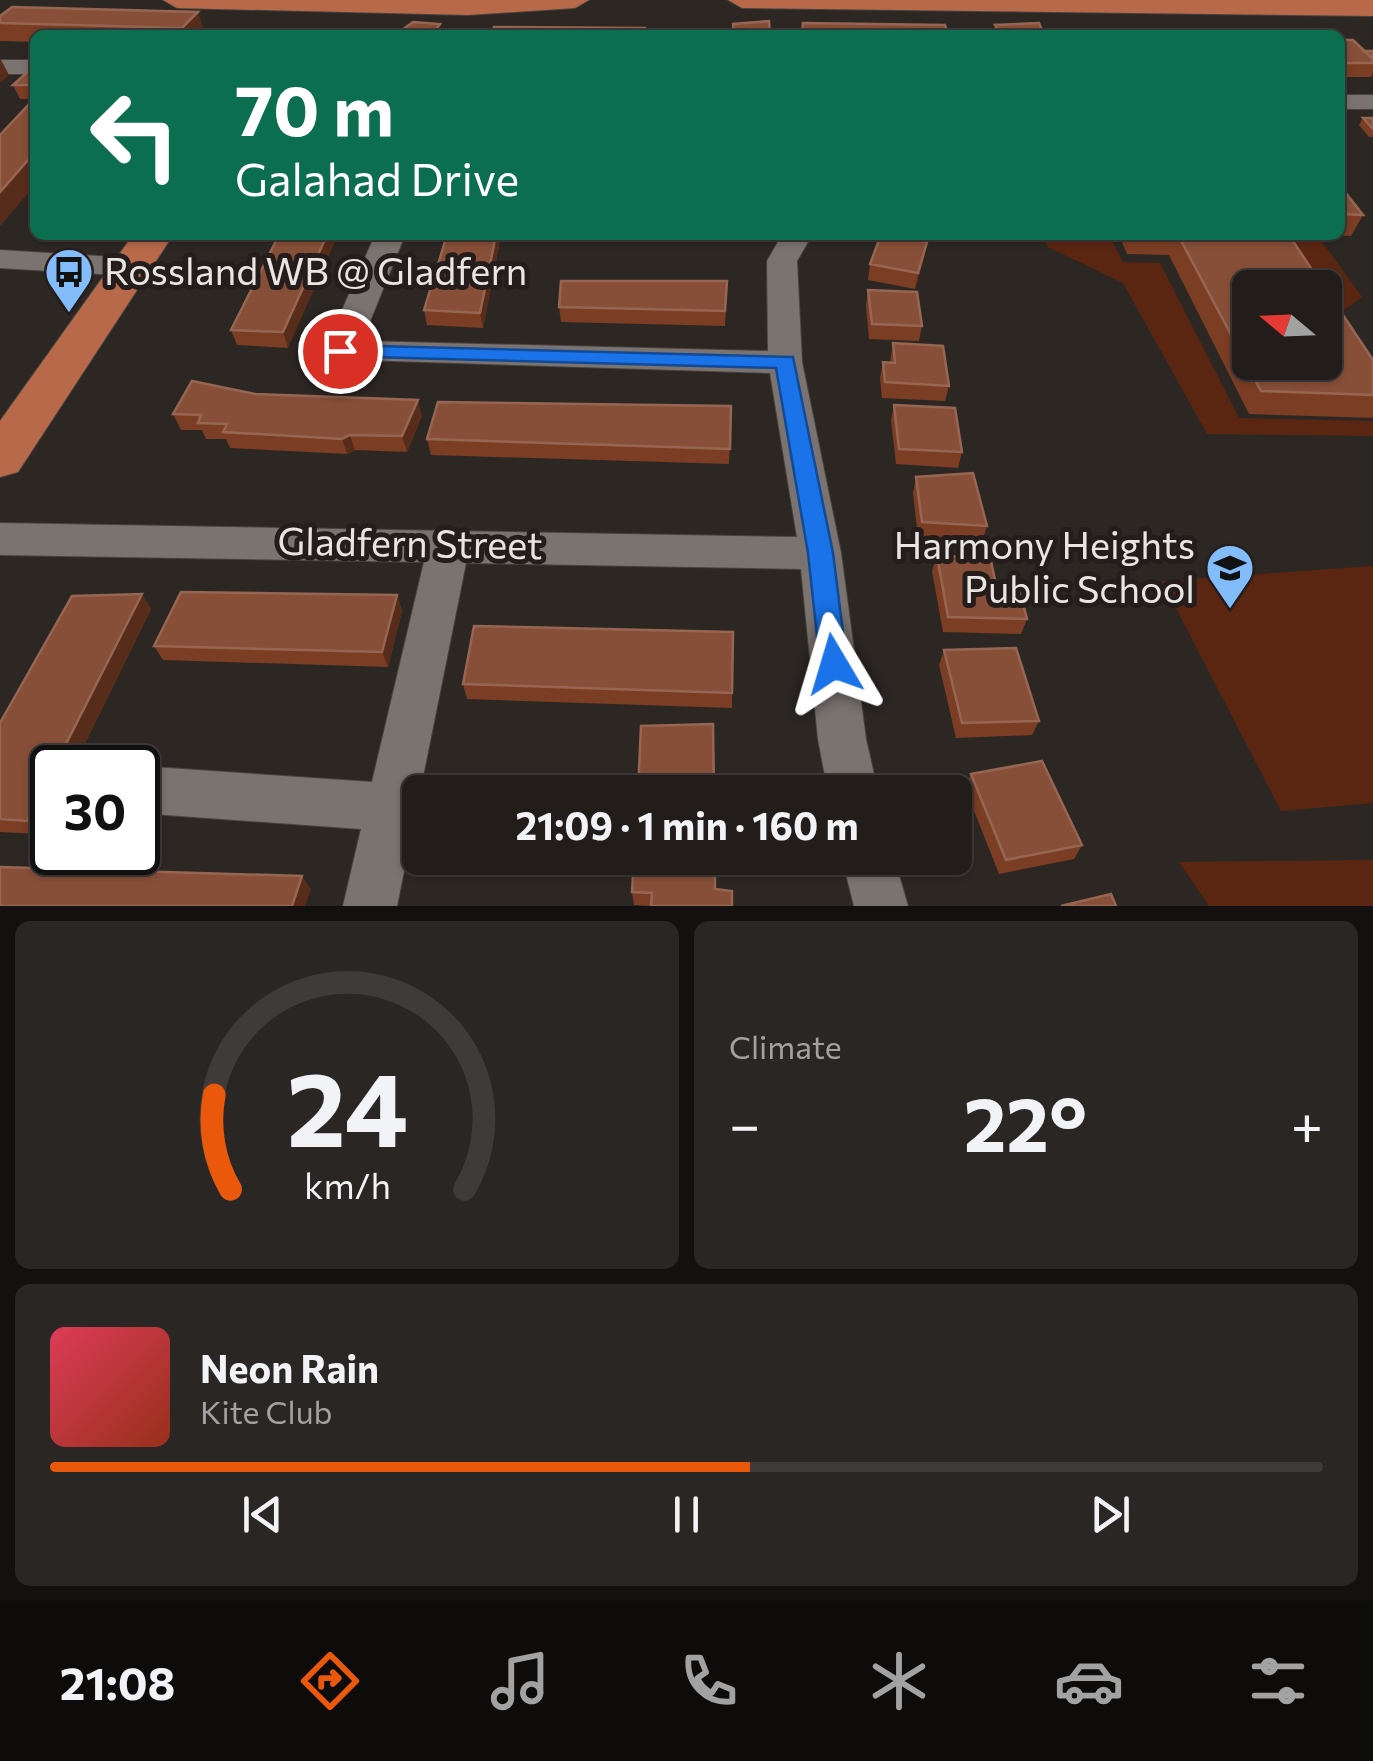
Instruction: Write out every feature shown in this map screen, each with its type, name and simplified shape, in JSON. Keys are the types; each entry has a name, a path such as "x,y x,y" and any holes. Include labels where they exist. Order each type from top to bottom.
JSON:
{"main road":[{"path":"177,0 468,7 575,0"},
{"path":"742,0 1373,8"},
{"path":"284,30 318,2"},
{"path":"310,30 318,2"},
{"path":"0,459 142,251"}],"street":[{"path":"0,66 30,67"},
{"path":"1345,102 1373,102"},
{"path":"9,259 32,240"},
{"path":"388,240 340,351 785,362"},
{"path":"794,240 782,261 785,362 820,553 850,775"},
{"path":"9,259 142,251"},
{"name":"Gladfern Street","path":"0,539 820,553"},
{"path":"370,906 449,544"},
{"path":"160,791 391,807"},
{"path":"873,875 881,906"}],"shaded area":[{"path":"1044,240 1112,240 1123,262 1160,263 1239,418 1373,421 1373,436 1207,434 1123,283 1048,247"},
{"path":"1276,240 1321,240 1362,297 1342,312 1342,270 1295,270"},
{"path":"1373,566 1373,803 1281,811 1162,581"},
{"path":"1373,860 1373,906 1209,906 1179,862"}],"building":[{"path":"12,7 198,12 182,28 0,23 0,16"},
{"path":"769,21 770,30 734,30 733,24"},
{"path":"413,22 440,24 436,30 402,30"},
{"path":"803,23 945,25 946,30 802,30"},
{"path":"1039,23 1042,30 998,30 995,25"},
{"path":"494,27 645,28 645,30 493,30"},
{"path":"1345,40 1353,40 1373,59 1373,63 1347,63"},
{"path":"30,70 30,85 13,85"},
{"path":"30,103 30,158 0,192 0,135"},
{"path":"1345,192 1363,215 1345,214"},
{"path":"276,240 325,240 283,332 231,330"},
{"path":"445,240 495,240 480,313 424,310"},
{"path":"879,240 927,242 918,273 870,264"},
{"path":"1181,240 1292,240 1312,270 1232,270 1232,336"},
{"path":"561,281 727,281 725,311 559,307"},
{"path":"868,290 917,292 922,326 872,324"},
{"path":"1342,314 1373,360 1373,395 1261,391 1255,380 1342,380"},
{"path":"893,343 943,346 949,386 885,382 883,362 895,363"},
{"path":"192,381 255,394 418,400 402,436 350,435 342,439 223,432 227,424 198,423 201,415 173,414"},
{"path":"438,402 731,406 730,449 427,439"},
{"path":"894,405 955,408 962,452 899,449"},
{"path":"973,473 987,526 922,522 916,477"},
{"path":"937,556 990,557 996,584 1018,584 1027,619 948,617"},
{"path":"181,592 397,595 382,652 154,646"},
{"path":"142,594 66,745 30,745 27,821 0,819 0,723 72,596"},
{"path":"474,626 733,632 732,693 463,684"},
{"path":"1016,648 1039,721 962,723 944,650"},
{"path":"713,724 714,775 639,775 641,726"},
{"path":"1042,761 1082,845 1006,860 971,774"},
{"path":"0,867 30,868 30,875 160,875 160,872 302,876 292,906 0,906"},
{"path":"633,875 715,875 715,889 732,891 732,906 651,906 652,893 632,892"},
{"path":"1111,894 1116,906 1061,906"}],"place":[{"name":"Rossland WB @ Gladfern","path":"69,314"},
{"name":"Harmony Heights Public School","path":"1230,610"}],"route":[{"path":"340,351 785,362 820,553 834,664"}]}
